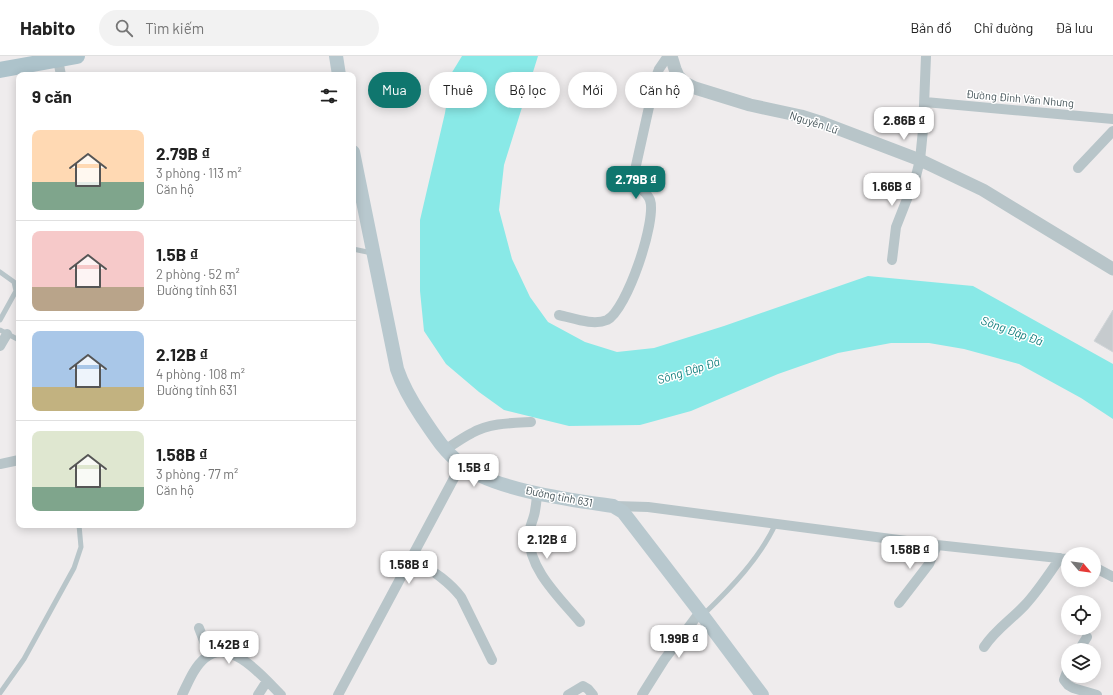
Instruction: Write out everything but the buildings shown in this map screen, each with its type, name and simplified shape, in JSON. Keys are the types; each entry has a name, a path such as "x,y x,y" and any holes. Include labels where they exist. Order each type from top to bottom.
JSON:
{"main road":[{"path":"0,70 27,65 60,67 77,56"},
{"path":"336,56 339,72"},
{"name":"Đường tỉnh 631","path":"356,171 360,197 397,369 402,382 438,443 461,465 486,478 537,493 613,506 623,512 762,695"}],"street":[{"path":"559,315 590,322 605,320 615,314 622,303 636,272 645,244 651,204 647,195 638,187 633,179 654,80 659,69 668,56"},
{"name":"Nguyễn Lữ","path":"672,56 678,76 685,83 696,88 750,105 801,116 823,123 920,160 983,190 1113,269"},
{"path":"892,260 896,227 916,176 920,160 925,102 926,56"},
{"name":"Đường Đinh Văn Nhưng","path":"925,102 1113,119"},
{"path":"1078,168 1113,131"},
{"path":"0,346 3,332"},
{"path":"445,450 472,432 486,427 500,424 531,422"},
{"path":"0,464 16,461"},
{"path":"338,695 461,465"},
{"path":"537,493 536,510 529,533 532,552 538,568 546,581 580,622"},
{"path":"613,506 648,507 937,545 1061,558"},
{"path":"899,603 929,564 937,545"},
{"path":"411,557 445,579 454,588 467,608 492,660"},
{"path":"984,647 998,629 1025,605 1061,561"},
{"path":"1101,571 1113,578"},
{"path":"642,695 664,660 701,614"},
{"path":"199,628 209,654"},
{"path":"1083,643 1087,636"},
{"path":"182,695 201,662 209,654 217,652 240,657 248,662 281,695"},
{"path":"258,695 267,681"},
{"path":"1066,683 1068,685 1097,695"},
{"path":"568,695 583,686 588,688 594,695"}],"lane":[{"path":"356,250 373,254"},
{"path":"0,272 14,282 16,291 0,320"},
{"path":"3,332 16,338"},
{"path":"701,614 721,597 759,553 770,537 776,523"},
{"path":"0,693 24,659 74,568 81,547 80,528"}],"water":[{"name":"Sông Đập Đá","path":"462,56 538,56 533,72 495,72 495,108 522,108 504,165 499,210 512,259 530,297 548,322 585,342 617,352 654,348 724,326 868,276 973,286 1113,364 1113,419 1081,398 1019,364 964,349 929,343 891,343 838,353 778,374 691,411 640,425 569,426 504,410 479,392 446,364 424,331 420,291 420,220 446,108 487,108 487,72 452,72"}]}
